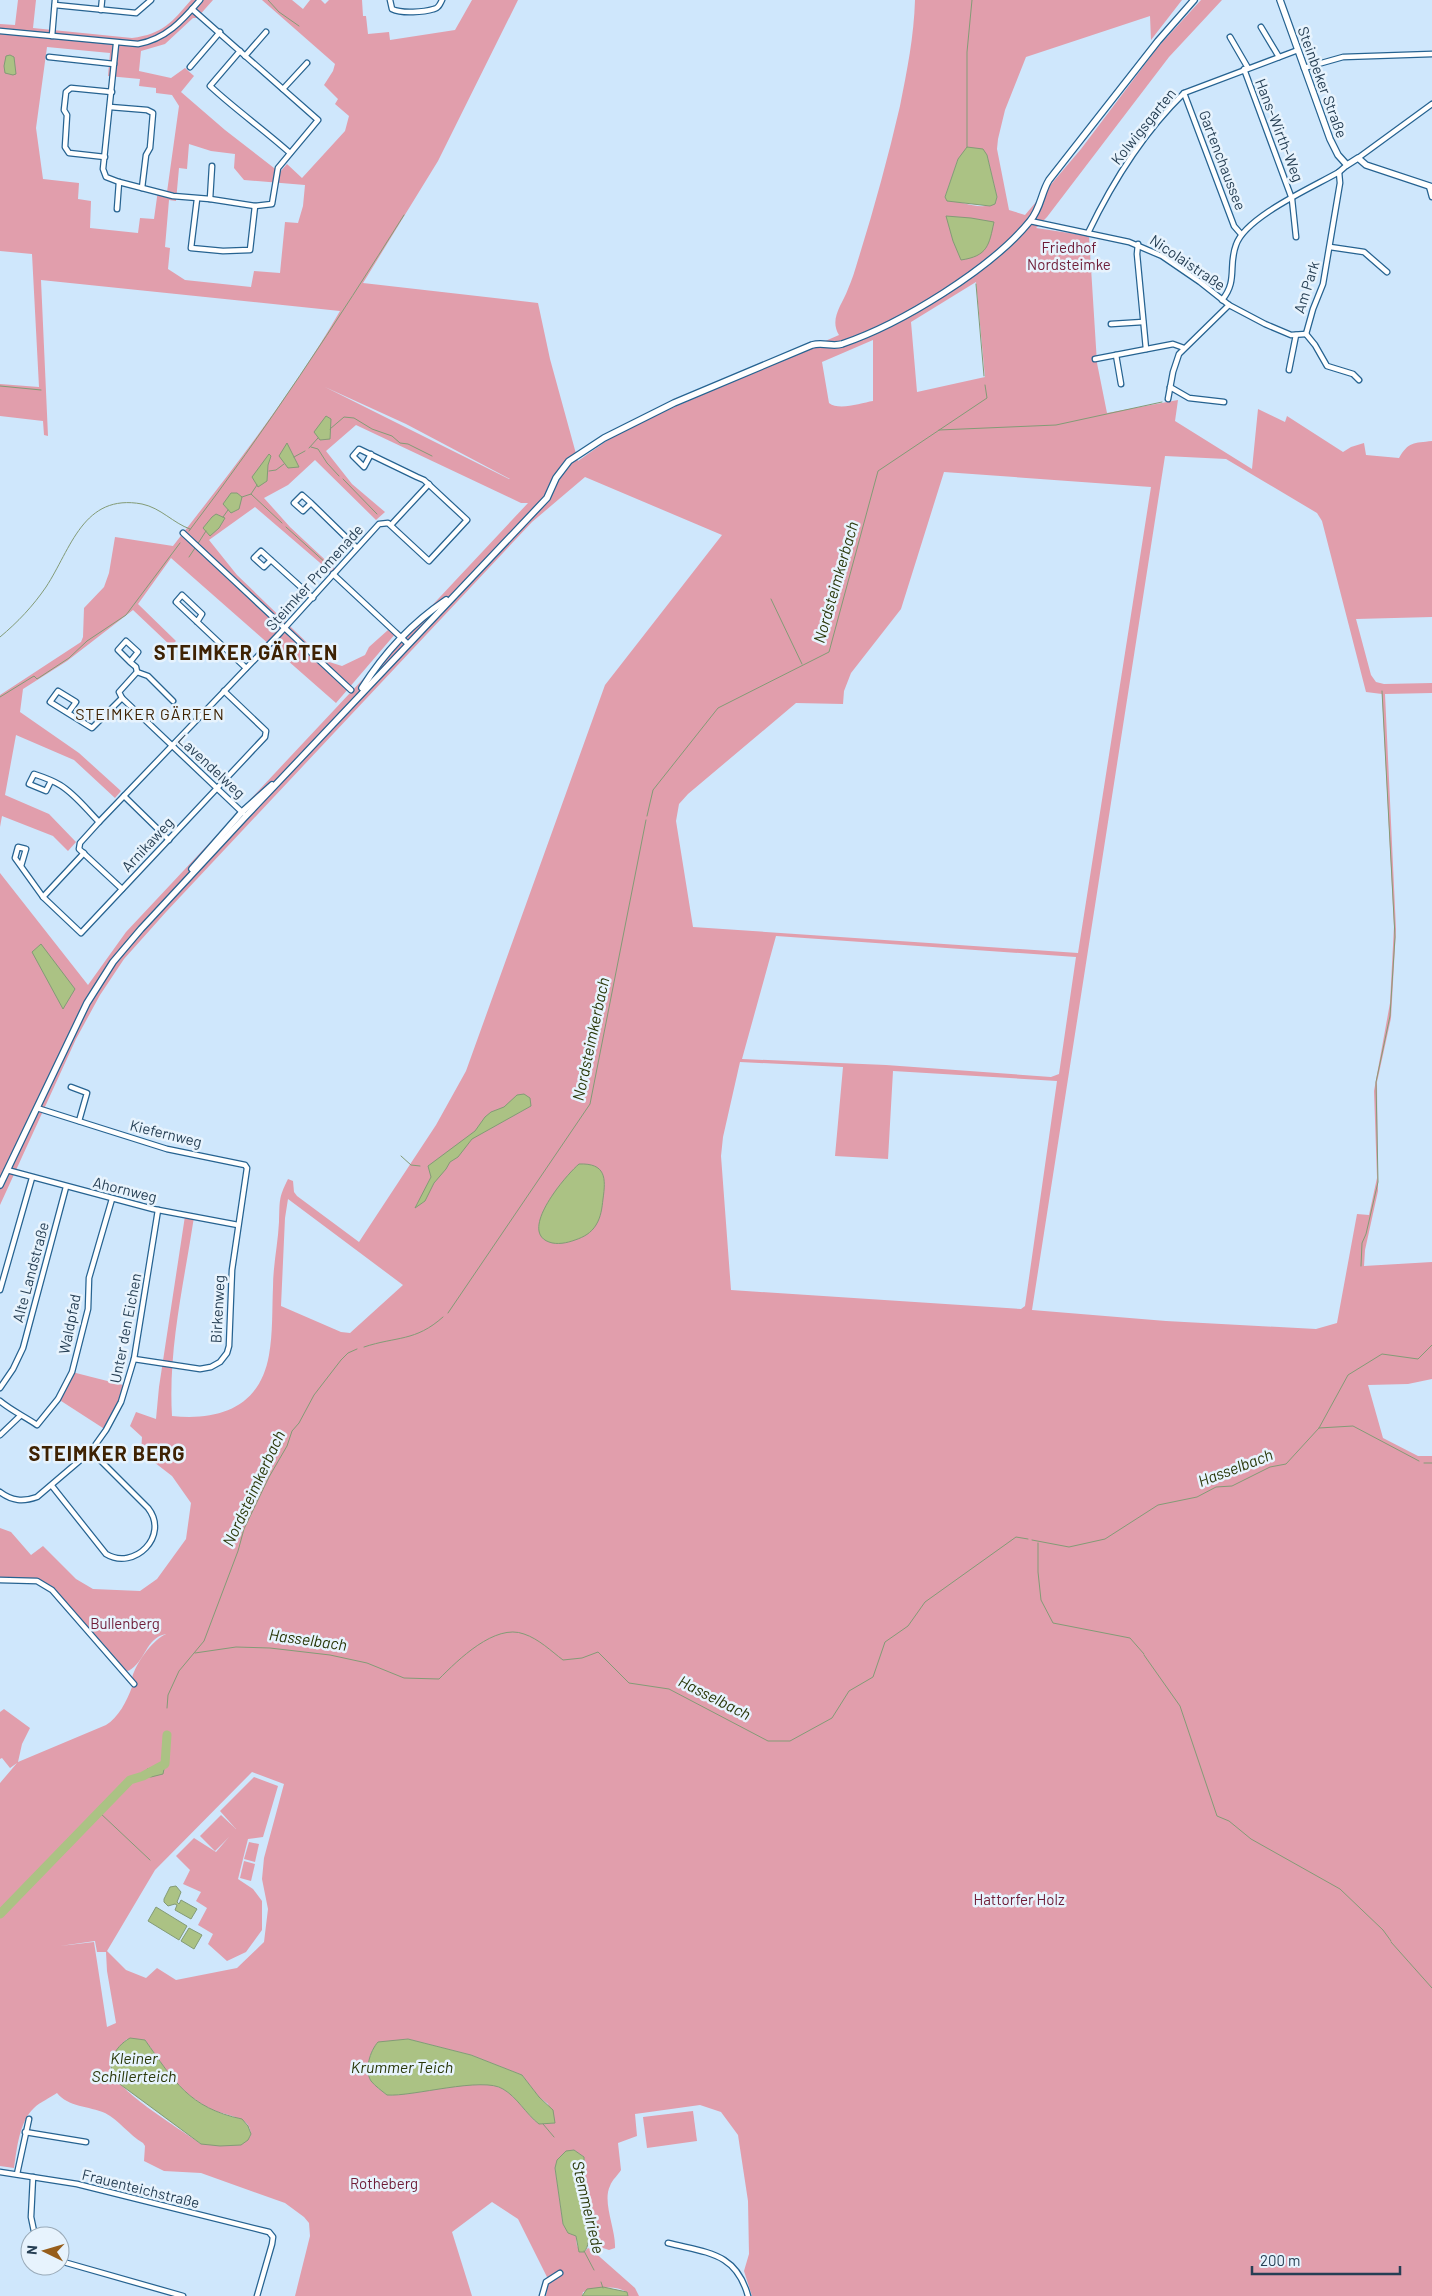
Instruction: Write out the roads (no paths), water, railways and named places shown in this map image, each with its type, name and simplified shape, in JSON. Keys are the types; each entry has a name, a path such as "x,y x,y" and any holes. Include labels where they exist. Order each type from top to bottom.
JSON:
{"street":[{"path":"101,10 102,0"},
{"path":"52,36 55,2 101,10 136,13 151,0"},
{"path":"0,31 116,44 138,44 156,40 173,29 200,0"},
{"path":"390,0 392,9 399,12 434,9 439,6 442,0"},
{"path":"0,1185 73,1031 91,996 114,962 176,891 203,854 244,814 263,791 287,773 547,498 556,478 569,461 604,438 674,403 812,344 821,343 832,346 842,344 905,315 937,297 980,267 1030,221 1040,206 1043,192 1049,180 1152,49 1194,0"},
{"name":"Steinbeker Straße","path":"1280,0 1333,148 1347,165"},
{"path":"116,44 104,174 110,179 119,182 173,196 210,199 255,206 272,204 276,171 318,120 192,9"},
{"path":"1260,27 1279,57"},
{"path":"190,67 220,32"},
{"path":"245,56 266,32"},
{"path":"1230,37 1246,69"},
{"name":"Kolwigsgarten","path":"1088,233 1102,203 1130,160 1170,107 1184,93 1298,50"},
{"path":"240,51 210,86 244,117 252,120 290,153"},
{"path":"1304,68 1344,57 1432,54"},
{"path":"48,57 114,64"},
{"path":"283,89 307,63"},
{"name":"Hans-Wirth-Weg","path":"1246,69 1292,199 1296,237"},
{"path":"105,157 68,153 65,147 67,115 64,110 66,92 71,88 112,92"},
{"name":"Gartenchaussee","path":"1184,93 1234,226 1241,234"},
{"path":"1222,300 1231,287 1233,255 1241,234 1260,218 1339,172 1432,104"},
{"path":"110,107 146,110 153,113 150,148 146,155 142,188"},
{"path":"1358,158 1366,165 1430,186 1432,197"},
{"path":"210,199 212,166"},
{"name":"Am Park","path":"1306,334 1312,309 1323,284 1340,183 1339,172"},
{"path":"117,209 119,182"},
{"path":"196,199 191,248 223,252 250,250 255,206"},
{"name":"Nicolaistraße","path":"1030,221 1138,244 1169,261 1229,305 1264,324 1291,336 1306,334"},
{"path":"1138,244 1146,349"},
{"name":"Am Park","path":"1330,247 1364,252 1387,272"},
{"path":"1168,399 1176,362 1184,348 1229,305"},
{"path":"1111,324 1144,322"},
{"path":"1306,334 1327,366 1353,374 1358,380"},
{"path":"1290,370 1296,335"},
{"path":"1096,359 1173,344 1184,348"},
{"path":"1116,355 1122,384"},
{"path":"1170,387 1189,398 1224,402"},
{"path":"371,454 429,484 467,520 428,561 391,525 429,484"},
{"path":"311,504 356,547"},
{"name":"Steimker Promenade","path":"84,853 79,849 80,843 313,598 356,547 379,524 388,523 391,525"},
{"path":"183,533 351,690"},
{"path":"271,560 313,598"},
{"path":"332,574 408,644"},
{"path":"349,706 371,674 402,638 427,612 460,589"},
{"path":"197,622 202,614 182,595 176,602 197,622 246,668"},
{"path":"130,662 138,652 126,641 118,650 130,662 136,667 137,672 148,676 173,700"},
{"name":"Lavendelweg","path":"137,672 119,692 122,698 244,814"},
{"path":"68,713 76,702 58,691 50,702 92,728 122,698"},
{"name":"Arnikaweg","path":"43,897 81,933 265,736 266,731 224,691"},
{"path":"51,781 46,791 30,784 34,774 51,781 62,786 99,822"},
{"path":"124,796 169,840"},
{"path":"21,866 43,897 84,853 122,889"},
{"path":"71,1087 87,1093 79,1121"},
{"name":"Kiefernweg","path":"37,1108 150,1144 245,1165 247,1168"},
{"name":"Birkenweg","path":"134,1359 200,1369 211,1367 224,1357 229,1346 232,1270 247,1168"},
{"name":"Ahornweg","path":"7,1170 66,1188 158,1210 238,1225"},
{"path":"0,1290 32,1178"},
{"name":"Alte Landstraße","path":"0,1388 23,1348 66,1188"},
{"name":"Waldpfad","path":"0,1401 36,1425 58,1398 72,1372 88,1309 89,1278 112,1199"},
{"name":"Unter den Eichen","path":"0,1492 14,1500 27,1501 37,1497 52,1486 91,1451 122,1402 134,1359 158,1210"},
{"path":"0,1435 20,1416"},
{"path":"52,1486 106,1554 126,1559 140,1552 154,1536 155,1519 148,1508 91,1451"},
{"path":"0,1580 37,1581 52,1590 134,1684"},
{"path":"17,2174 28,2119"},
{"path":"25,2132 86,2142"},
{"name":"Frauenteichstraße","path":"0,2172 77,2184 269,2232 273,2237 257,2296"},
{"path":"32,2177 31,2218 33,2226"},
{"path":"668,2243 702,2251 728,2261 741,2275 748,2296"},
{"path":"70,2264 182,2296"},
{"path":"542,2296 546,2282 560,2273"}],"water":[{"path":"6,56 14,57 16,74 13,75 5,73"},
{"path":"967,147 983,149 987,155 997,197 995,204 990,206 947,201 945,197 958,159"},
{"path":"946,216 994,222 991,237 986,248 977,256 961,260"},
{"path":"326,416 331,419 330,439 320,440 314,432"},
{"path":"287,443 299,467 288,468 279,456"},
{"path":"269,454 271,456 268,465 267,481 258,487 252,477"},
{"path":"231,493 237,493 242,497 239,509 231,513 223,504"},
{"path":"216,514 225,518 219,528 210,536 203,528"},
{"path":"41,944 75,989 63,1009 32,952"},
{"path":"524,1094 530,1098 531,1106 472,1139 458,1157 450,1162 434,1183 425,1201 415,1208 431,1177 428,1166 475,1131 491,1112 504,1107 517,1095"},
{"path":"579,1164 595,1166 604,1178 602,1209 599,1219 592,1230 581,1238 562,1243 549,1242 541,1236 539,1227 541,1215 564,1179"},
{"path":"165,1764 163,1774 151,1777 143,1776 147,1769"},
{"path":"176,1886 181,1892 177,1902 179,1904 181,1900 197,1909 191,1919 175,1910 177,1905 168,1906 164,1902 170,1887"},
{"path":"156,1907 187,1926 179,1940 148,1921"},
{"path":"189,1928 202,1935 194,1949 181,1941"},
{"name":"Kleiner Schillerteich","path":"130,2038 145,2040 174,2080 196,2100 209,2108 242,2119 248,2126 251,2134 248,2140 241,2145 220,2146 201,2144 117,2082 111,2070 111,2063 119,2046"},
{"name":"Krummer Teich","path":"408,2039 471,2055 522,2075 539,2097 553,2110 555,2123 539,2124 508,2092 493,2086 464,2086 387,2095 369,2077 370,2055 378,2042"},
{"path":"574,2150 584,2157 584,2201 589,2235 584,2252 579,2252 576,2236 568,2233 563,2224 555,2168 557,2160 566,2151"},
{"path":"603,2287 627,2292 628,2296 582,2296 587,2289"}],"waterway":[{"path":"268,0 279,12 299,26"},
{"name":"Nordsteimkerbach","path":"967,147 967,52 972,0"},
{"path":"189,531 246,454 300,376 404,215"},
{"name":"Nordsteimkerbach","path":"976,284 984,376"},
{"name":"Nordsteimkerbach","path":"647,816 653,790 718,708 829,652 878,471 987,398 985,385"},
{"path":"0,386 41,390"},
{"path":"939,430 1056,425 1162,402"},
{"path":"330,429 344,417 354,418 372,429 392,436 400,443 408,444 432,456"},
{"path":"309,448 318,438"},
{"path":"311,447 318,449 339,476"},
{"path":"294,457 305,451"},
{"path":"269,471 276,470 284,464"},
{"path":"343,479 377,514"},
{"path":"251,494 257,485"},
{"path":"242,497 251,494 282,523"},
{"path":"0,637 25,614 41,594 81,527 92,515 106,507 122,503 142,504 155,509 190,529"},
{"path":"223,517 228,510"},
{"path":"286,527 327,564"},
{"path":"197,545 206,531"},
{"path":"0,697 34,676 37,679 69,658 87,641 126,615 180,543"},
{"path":"189,557 195,548"},
{"path":"771,599 802,664"},
{"path":"1361,1266 1362,1243 1366,1234 1378,1182 1376,1082 1390,1016 1395,937 1382,691"},
{"name":"Nordsteimkerbach","path":"448,1313 590,1104 646,820"},
{"path":"401,1156 411,1165 420,1166"},
{"name":"Nordsteimkerbach","path":"364,1347 414,1335 433,1325 443,1317"},
{"name":"Hasselbach","path":"1032,1540 1069,1547 1105,1539 1158,1505 1197,1497 1216,1487 1232,1486 1270,1467 1286,1464 1319,1428 1348,1375 1382,1354 1418,1359 1432,1345"},
{"name":"Nordsteimkerbach","path":"167,1708 168,1695 179,1671 204,1641 238,1551 244,1529 269,1477 287,1446 292,1431 299,1423 314,1395 341,1360 348,1353 357,1349"},
{"path":"1319,1428 1353,1426 1419,1461"},
{"path":"1424,1463 1432,1463"},
{"name":"Hasselbach","path":"195,1653 236,1647 270,1648 330,1655 367,1663 404,1678 439,1679 456,1662 489,1638 513,1632 535,1639 563,1660 582,1658 598,1652 629,1683 669,1689 768,1741 790,1741 832,1718 849,1691 873,1677 885,1642 908,1626 925,1602 1016,1537 1028,1539"},
{"path":"1038,1543 1038,1572 1041,1600 1053,1623 1130,1638 1144,1654"},
{"path":"1144,1655 1180,1706 1217,1816 1229,1821 1251,1839 1340,1889 1383,1930 1391,1941"},
{"name":"Hasselbach","path":"0,1914 130,1780 143,1776 165,1764 167,1735"},
{"path":"99,1812 150,1860"},
{"path":"1391,1942 1432,1988"},
{"name":"Stemmelriede","path":"543,2124 554,2137"},
{"name":"Stemmelriede","path":"584,2251 594,2270"},
{"name":"Stemmelriede","path":"601,2282 603,2288"}],"district":[{"name":"STEIMKER GÄRTEN","path":"246,652"},
{"name":"STEIMKER GÄRTEN","path":"150,713"},
{"name":"STEIMKER BERG","path":"107,1453"}],"park label":[{"name":"Friedhof Nordsteimke","path":"1069,256"},
{"name":"Bullenberg","path":"125,1623"},
{"name":"Hattorfer Holz","path":"1019,1899"},
{"name":"Rotheberg","path":"384,2183"}]}
